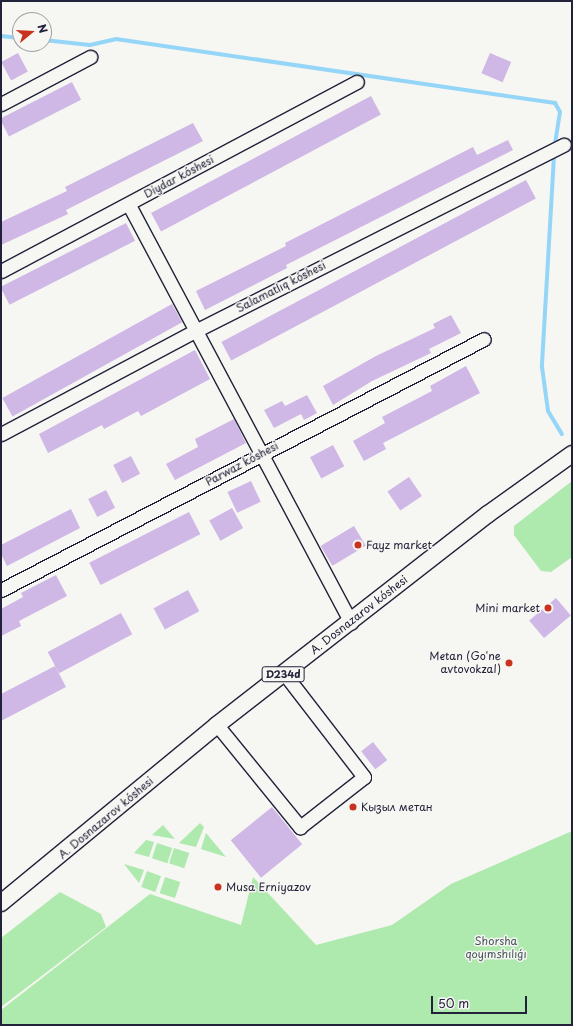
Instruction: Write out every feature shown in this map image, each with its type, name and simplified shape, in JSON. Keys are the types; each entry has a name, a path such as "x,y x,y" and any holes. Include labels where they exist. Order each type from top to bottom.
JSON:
{"main road":[{"name":"A. Dosnazarov kóshesi","path":"1,903 216,725 351,622 488,514 572,454"}],"street":[{"path":"1,104 90,57"},
{"name":"Diydar kóshesi","path":"1,271 356,82"},
{"name":"Salamatlıq kóshesi","path":"1,434 197,330 564,145"},
{"path":"128,204 197,330 351,622"},
{"name":"Parwaz kóshesi","path":"1,590 484,339"},
{"path":"216,725 300,827 364,777 284,673"}],"green space":[{"path":"572,481 572,557 551,572 541,571 514,535 514,526"},
{"path":"200,823 204,827 196,847 179,843"},
{"path":"163,825 175,839 152,835"},
{"name":"Shorsha qoyımshılıǵı","path":"572,831 572,1025 1,1025 1,1010 150,894 241,925 253,877 316,945 392,925 451,884"},
{"path":"206,833 226,857 201,849"},
{"path":"146,840 154,842 149,857 134,853"},
{"path":"157,843 172,848 167,863 152,858"},
{"path":"174,848 189,853 184,868 169,863"},
{"path":"124,864 144,870 139,883"},
{"path":"147,871 161,876 155,892 141,887"},
{"path":"165,877 180,882 175,898 160,893"},
{"path":"60,892 101,914 106,927 1,1007 1,938"}],"building":[{"path":"18,53 28,72 11,80 1,62"},
{"path":"490,53 511,62 503,82 481,73"},
{"path":"72,82 81,100 9,137 1,118"},
{"path":"371,96 381,115 161,231 151,213"},
{"path":"193,123 203,141 66,210 68,214 1,245 1,222 67,191 65,187"},
{"path":"508,140 513,150 286,265 287,268 205,310 196,291 286,246 285,243 473,147 477,155"},
{"path":"526,180 536,199 231,361 221,342"},
{"path":"126,223 135,241 9,305 1,287"},
{"path":"172,304 182,322 13,416 2,398"},
{"path":"451,315 461,333 429,349 431,353 372,381 333,405 323,386 376,356 435,328 433,324"},
{"path":"195,350 210,379 141,416 138,411 104,429 102,425 48,453 39,434"},
{"path":"466,366 480,393 383,443 386,449 364,461 353,441 385,423 382,417 432,391 430,386"},
{"path":"307,395 317,413 304,420 301,414 274,428 264,410 282,401 285,406"},
{"path":"234,419 246,443 175,480 166,464 198,447 195,439"},
{"path":"333,445 344,466 321,478 310,457"},
{"path":"131,456 140,474 122,483 113,465"},
{"path":"409,477 422,496 400,511 387,492"},
{"path":"251,481 261,502 237,513 227,492"},
{"path":"106,490 115,508 97,517 88,499"},
{"path":"232,508 243,528 220,541 209,521"},
{"path":"71,509 80,528 7,566 1,554 1,545"},
{"path":"189,512 200,534 101,585 89,563"},
{"path":"354,526 366,546 332,566 321,546"},
{"path":"56,575 67,596 19,621 21,626 1,636 1,609 23,597 21,593"},
{"path":"188,590 199,611 165,630 154,608"},
{"path":"556,598 571,616 544,638 529,620"},
{"path":"121,613 132,634 59,673 48,652"},
{"path":"55,666 66,687 1,721 1,694"},
{"path":"373,742 387,760 375,769 361,751"},
{"path":"272,807 302,844 261,878 231,840"}],"waterway":[{"path":"1,36 12,37"},
{"path":"52,41 90,45 116,39 555,103 560,112 555,142"},
{"path":"554,156 542,367 548,411 562,434"}],"place":[{"name":"Fayz market","path":"358,545"},
{"name":"Mini market","path":"548,608"},
{"name":"Metan (Go'ne avtovokzal)","path":"509,663"},
{"name":"Кызыл метан","path":"353,807"},
{"name":"Musa Erniyazov","path":"218,887"}]}
